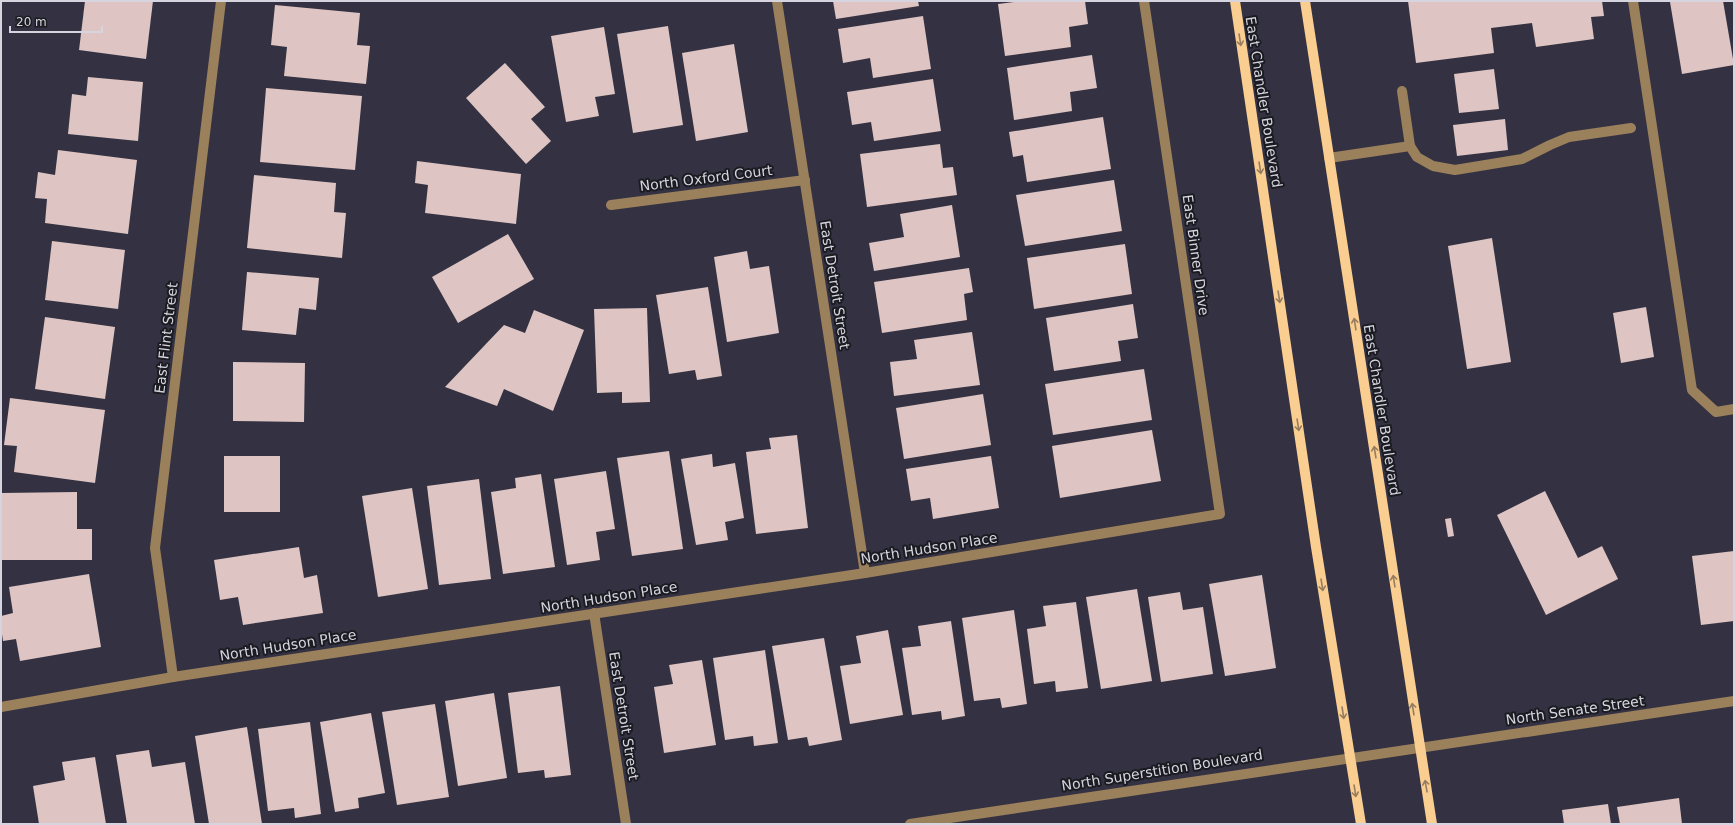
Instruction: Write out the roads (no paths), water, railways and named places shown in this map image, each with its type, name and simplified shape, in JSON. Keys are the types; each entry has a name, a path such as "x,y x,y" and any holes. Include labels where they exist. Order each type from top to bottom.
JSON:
{"main road":[{"name":"East Chandler Boulevard","path":"1234,1 1316,547 1361,824"},
{"name":"East Chandler Boulevard","path":"1305,1 1419,748 1432,824"}],"street":[{"name":"East Flint Street","path":"174,677 155,548 221,1"},
{"name":"East Detroit Street","path":"777,1 865,572"},
{"name":"East Binner Drive","path":"1144,1 1220,514"},
{"path":"1633,1 1692,390 1716,412 1734,409"},
{"path":"1402,91 1410,146 1417,157 1433,166 1454,170 1522,159 1550,144 1569,137 1631,128"},
{"path":"1329,158 1410,146"},
{"name":"North Oxford Court","path":"611,205 805,180"},
{"name":"North Hudson Place","path":"1,707 174,677 865,572 1220,514"},
{"name":"East Detroit Street","path":"594,613 626,824"},
{"name":"North Senate Street","path":"1419,748 1734,701"},
{"name":"North Superstition Boulevard","path":"910,824 1148,786 1419,748"}]}
